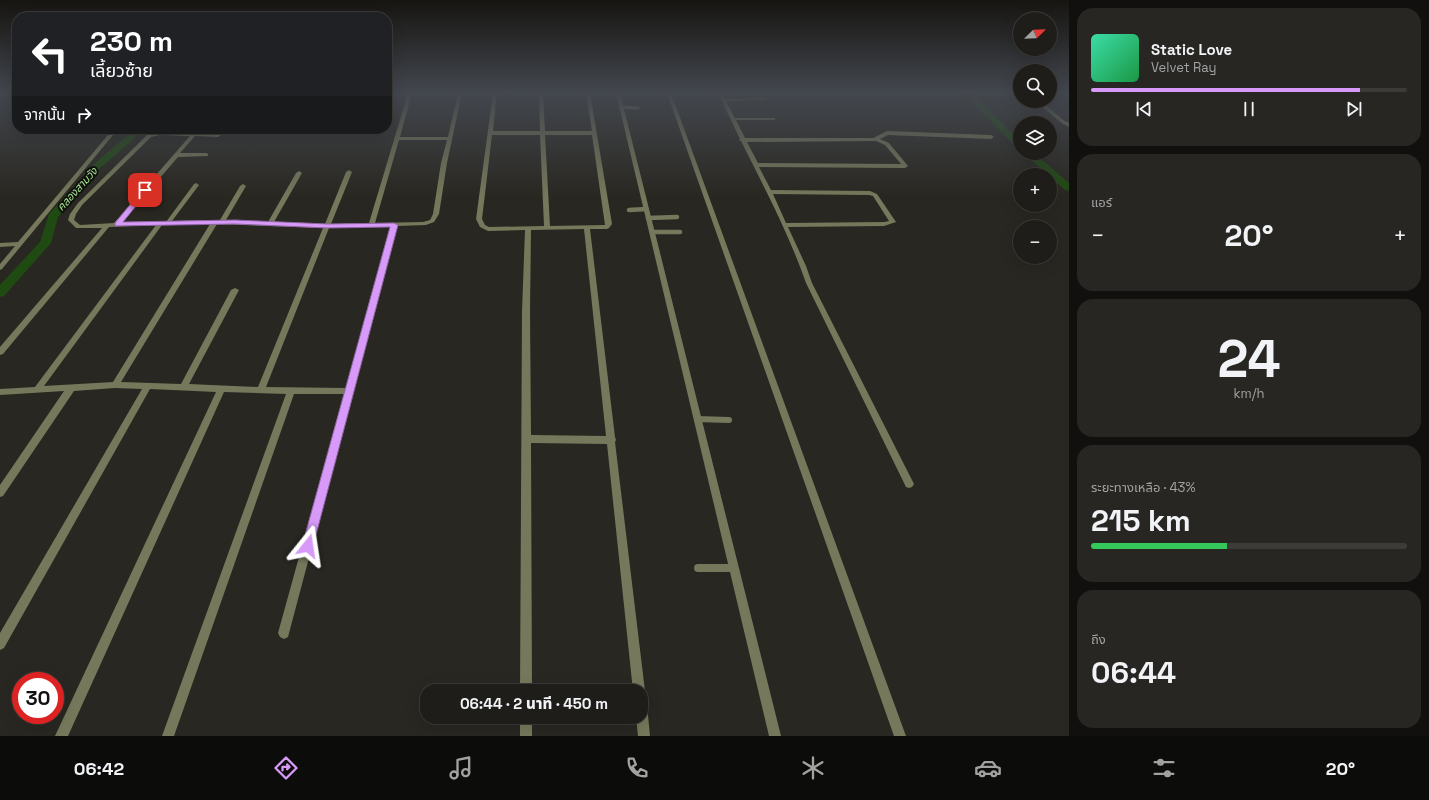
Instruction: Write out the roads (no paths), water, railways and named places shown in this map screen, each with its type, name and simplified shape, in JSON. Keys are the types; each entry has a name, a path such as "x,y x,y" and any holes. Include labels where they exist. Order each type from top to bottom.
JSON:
{"street":[{"path":"371,226 400,127"},
{"path":"156,134 149,136 80,204 71,220 78,227 118,224 218,222 271,222 328,226 424,224 432,221 436,214 444,163 452,127"},
{"path":"492,127 479,218 482,226 488,229 607,227 609,224 594,127"},
{"path":"543,127 547,228"},
{"path":"626,127 775,736"},
{"path":"681,127 900,736"},
{"path":"737,127 769,192 803,266 809,283 909,484"},
{"path":"491,133 595,133"},
{"path":"742,140 874,140 887,133 991,137"},
{"path":"0,268 112,134"},
{"path":"118,224 194,134 218,135"},
{"path":"396,139 450,138"},
{"path":"755,165 905,166 887,144 877,139"},
{"path":"176,155 206,155"},
{"path":"261,390 349,172"},
{"path":"271,222 299,173"},
{"path":"37,390 164,223 196,185"},
{"path":"115,385 218,222 243,186"},
{"path":"769,192 870,193 875,195 893,222 884,224 784,225"},
{"path":"0,352 108,225"},
{"path":"284,633 394,225"},
{"path":"526,684 526,311 528,228"},
{"path":"587,228 638,684"},
{"path":"0,245 19,244"},
{"path":"184,387 235,290"},
{"path":"1,393 115,385 291,391 350,391"},
{"path":"0,644 148,386"},
{"path":"0,493 71,388"},
{"path":"61,736 222,388"},
{"path":"168,736 291,391"},
{"path":"527,439 612,440"},
{"path":"526,724 526,736"},
{"path":"643,724 644,736"}],"lane":[{"path":"629,210 677,217"},
{"path":"652,232 680,232"},
{"path":"698,419 729,420"},
{"path":"698,568 734,568"}],"waterway":[{"path":"1001,127 1013,139"},
{"name":"คลองสามวัง","path":"0,293 45,243 53,216 97,166 133,134"},
{"path":"1036,160 1069,188"}]}
